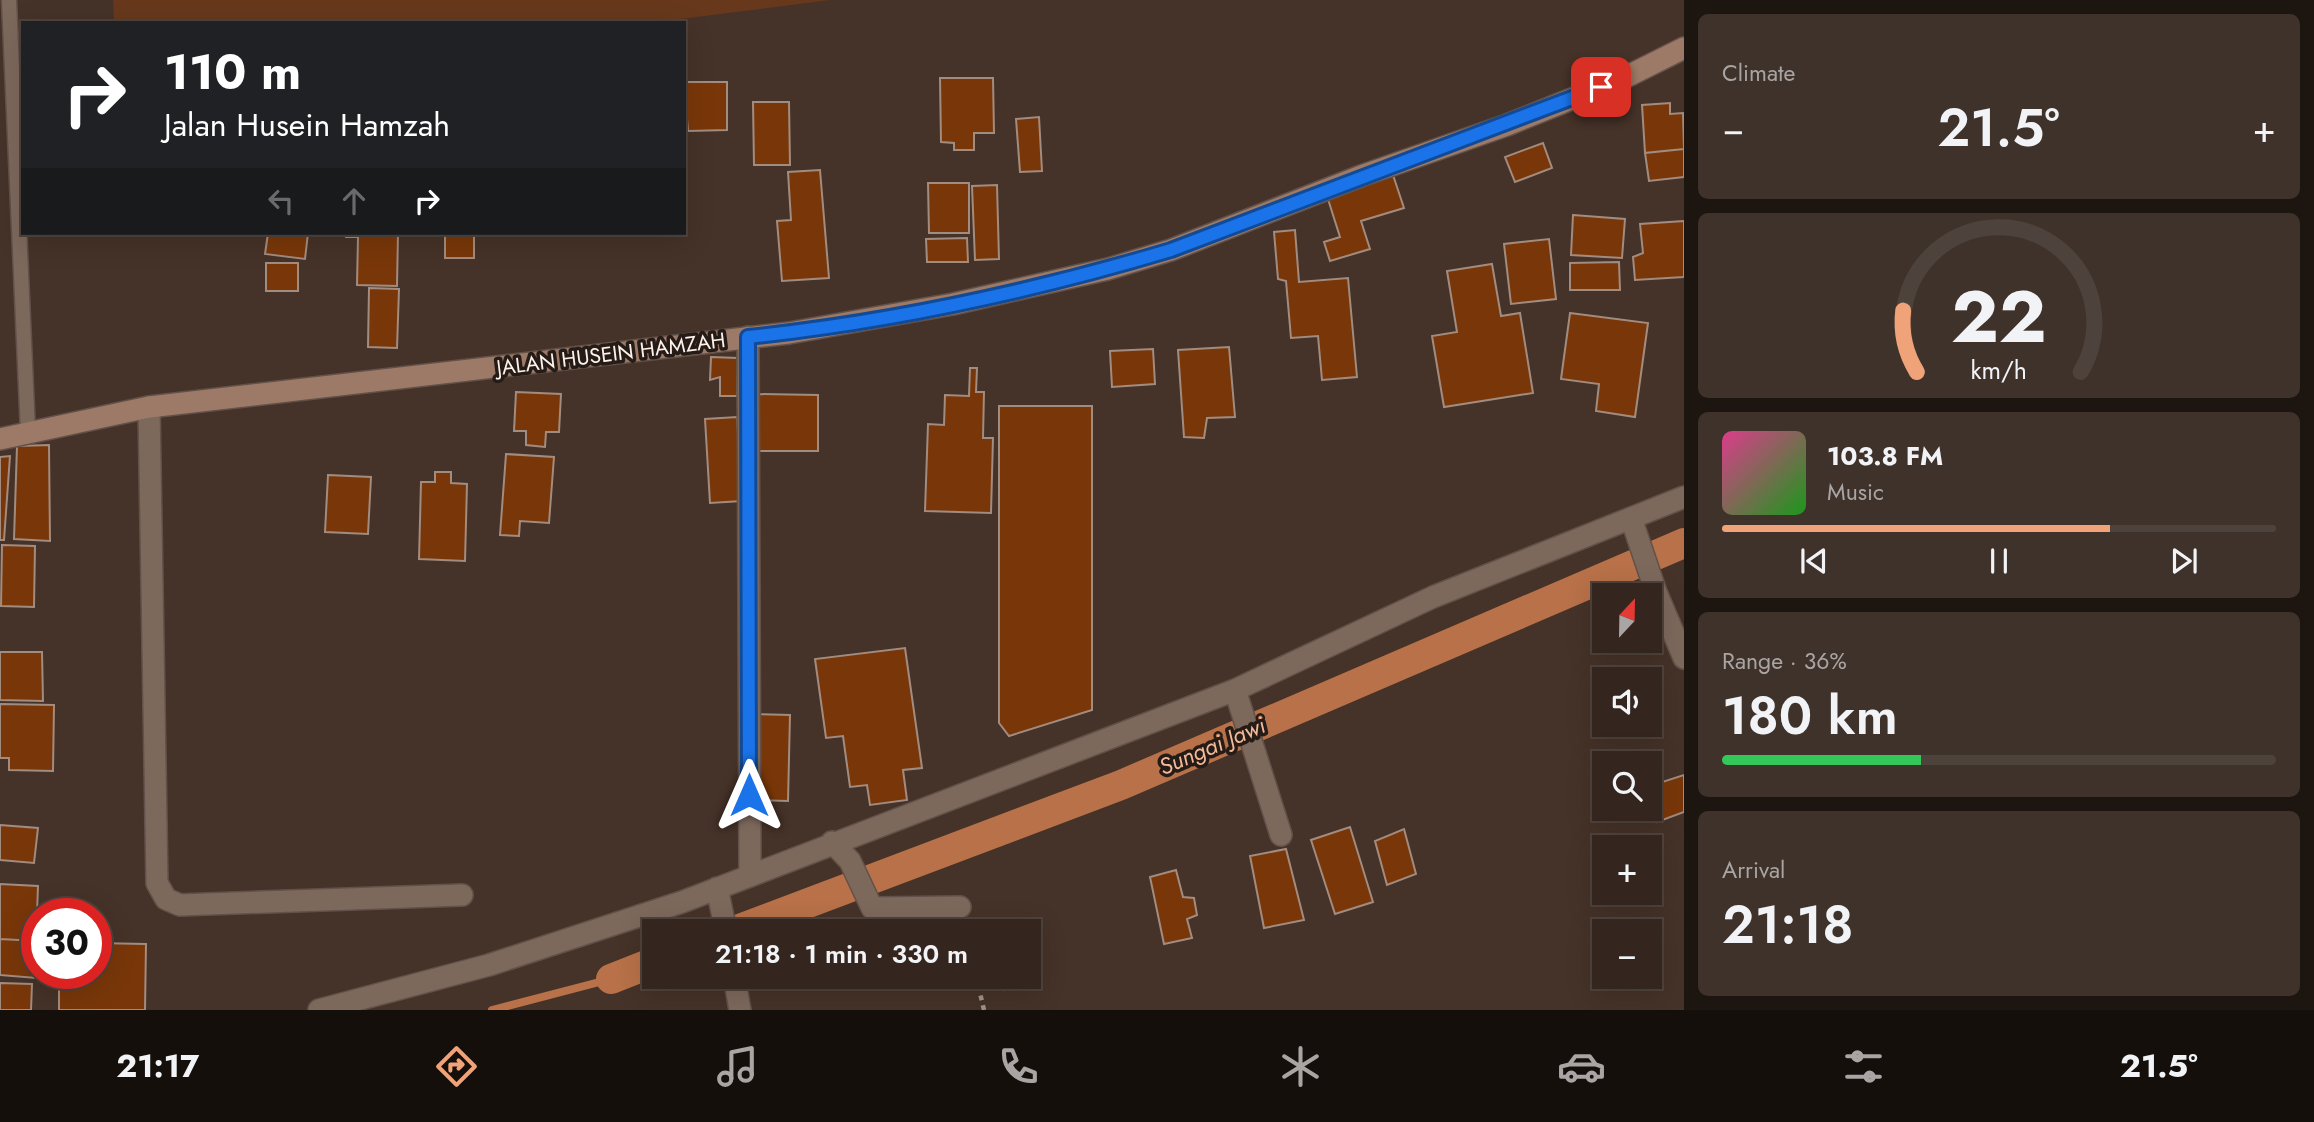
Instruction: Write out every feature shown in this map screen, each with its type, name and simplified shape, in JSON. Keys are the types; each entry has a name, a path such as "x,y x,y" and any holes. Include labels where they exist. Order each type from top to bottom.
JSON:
{"street":[{"name":"JALAN HUSEIN HAMZAH","path":"0,439 149,407 748,337 953,304 1108,269 1171,250 1361,176 1507,125 1624,78 1684,47"},
{"path":"748,337 750,876"},
{"path":"149,407 157,883 166,899 180,905 462,895"},
{"path":"319,1010 489,965 718,894 750,876 832,842 1238,698 1433,597 1635,527 1684,497"},
{"path":"1635,527 1656,592 1684,658"},
{"path":"1238,698 1282,835"},
{"path":"832,842 850,860 872,908 960,906"},
{"path":"718,894 723,919"},
{"path":"736,989 740,1010"}],"lane":[{"path":"9,0 28,433"}],"path":[{"path":"979,989 984,1010"}],"shaded area":[{"path":"113,0 831,0 665,21 114,21"}],"building":[{"path":"940,78 993,78 994,133 974,133 974,150 954,150 954,143 941,142"},
{"path":"686,82 727,82 727,130 688,131"},
{"path":"753,102 789,102 790,165 754,165"},
{"path":"1670,103 1670,114 1683,113 1684,149 1645,153 1642,105"},
{"path":"1039,117 1042,171 1020,172 1016,119"},
{"path":"1543,143 1552,168 1515,182 1505,157"},
{"path":"1684,149 1684,177 1649,181 1645,153"},
{"path":"820,170 829,278 782,281 777,221 791,220 788,172"},
{"path":"1393,175 1404,208 1361,221 1370,249 1330,261 1324,242 1340,237 1327,196"},
{"path":"928,183 969,183 969,233 929,233"},
{"path":"997,185 999,259 975,260 972,186"},
{"path":"1573,215 1625,219 1622,258 1571,255"},
{"path":"1684,221 1684,277 1635,280 1633,257 1643,253 1640,224"},
{"path":"1295,230 1299,282 1348,278 1357,377 1322,380 1318,336 1291,338 1286,281 1278,279 1274,232"},
{"path":"268,235 308,235 305,259 265,254"},
{"path":"398,235 397,286 357,285 358,237 346,237"},
{"path":"445,235 474,235 474,258 445,258"},
{"path":"967,238 968,262 927,262 926,239"},
{"path":"1549,239 1556,299 1511,304 1504,244"},
{"path":"1619,262 1620,290 1570,290 1570,263"},
{"path":"266,263 298,263 298,291 266,291"},
{"path":"1492,264 1501,316 1520,313 1533,393 1444,407 1432,336 1457,332 1447,271"},
{"path":"369,288 399,289 397,348 368,347"},
{"path":"1570,313 1648,323 1635,417 1596,411 1599,384 1561,379"},
{"path":"1229,347 1235,417 1207,418 1204,438 1184,437 1178,350"},
{"path":"1153,349 1155,384 1112,387 1110,351"},
{"path":"711,357 738,358 737,396 720,396 720,377 710,380"},
{"path":"970,368 977,368 976,392 984,392 983,438 993,438 991,513 925,511 928,424 944,425 945,395 969,396"},
{"path":"516,392 561,394 559,432 546,432 545,447 526,445 526,431 514,431"},
{"path":"756,394 818,395 818,451 756,451"},
{"path":"999,406 1092,406 1092,710 1009,736 999,723"},
{"path":"737,417 742,501 710,503 705,419"},
{"path":"49,445 50,541 14,539 17,446"},
{"path":"506,454 554,457 549,523 520,521 519,536 500,535"},
{"path":"10,456 4,540 0,540 0,457"},
{"path":"435,472 451,472 451,483 467,484 465,561 419,559 421,482 435,482"},
{"path":"328,475 371,477 368,534 325,532"},
{"path":"2,545 35,546 34,607 1,606"},
{"path":"905,648 922,768 903,770 907,800 870,805 867,785 850,787 843,736 826,738 815,659"},
{"path":"0,652 42,652 43,701 0,700"},
{"path":"0,704 54,705 53,771 9,770 9,758 0,758"},
{"path":"753,714 790,715 788,801 751,800"},
{"path":"1684,775 1684,812 1662,820 1662,782"},
{"path":"0,825 38,828 34,863 0,860"},
{"path":"1350,827 1373,902 1335,914 1311,840"},
{"path":"1404,829 1416,874 1387,885 1375,841"},
{"path":"1286,849 1304,920 1264,928 1250,856"},
{"path":"1176,870 1183,897 1194,898 1197,915 1187,919 1192,938 1164,944 1150,877"},
{"path":"0,884 38,886 38,898 21,898 21,940 0,939"},
{"path":"0,939 21,940 21,977 0,975"},
{"path":"112,943 146,944 145,1010 59,1010 59,989 112,989"},
{"path":"0,983 21,984 21,989 32,989 31,1010 0,1010"}],"waterway":[{"name":"Sungai Jawi","path":"766,919 1121,785 1684,543"},
{"name":"Sungai Jawi","path":"611,979 642,967"},
{"path":"492,1010 611,979"}],"route":[{"path":"749,795 748,337 789,333 953,304 1108,269 1171,250 1338,184 1507,125 1601,87"}]}
